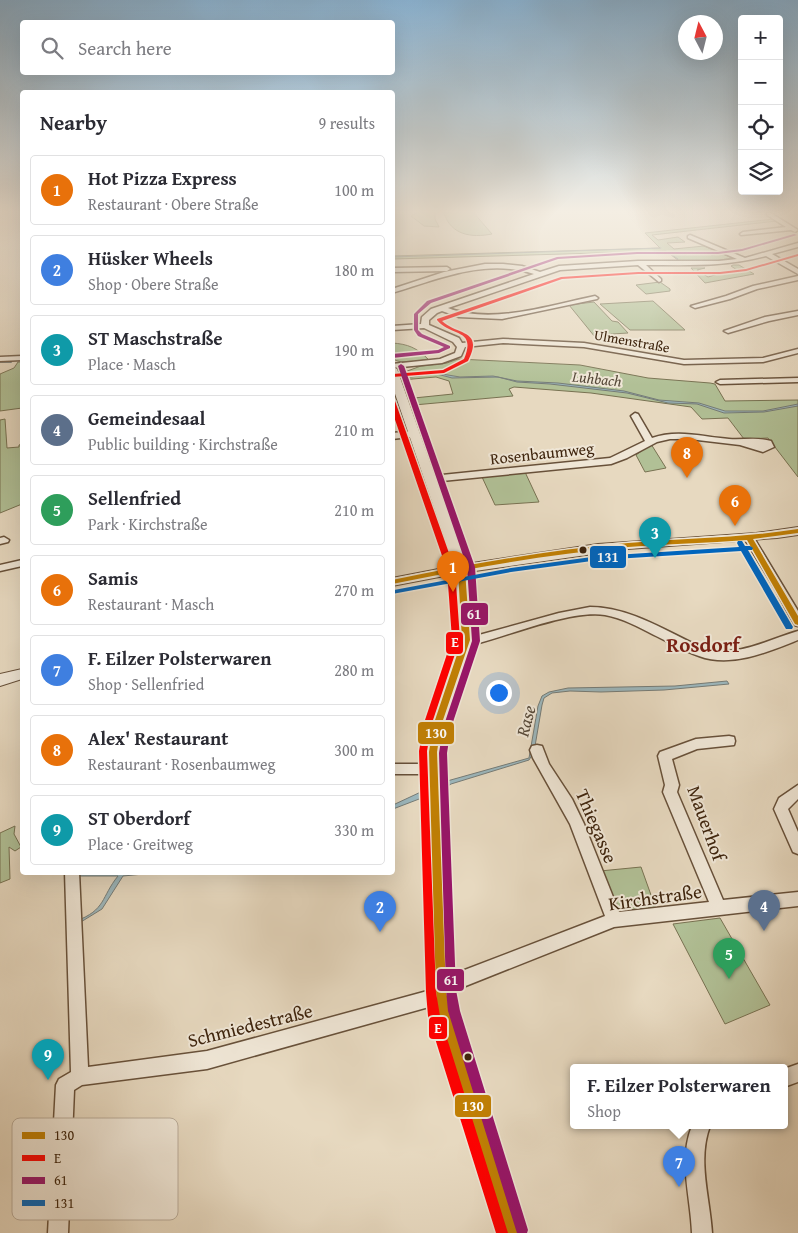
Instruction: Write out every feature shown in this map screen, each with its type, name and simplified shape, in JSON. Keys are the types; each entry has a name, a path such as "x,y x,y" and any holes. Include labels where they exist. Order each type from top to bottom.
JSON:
{"street":[{"path":"395,270 408,270"},
{"path":"395,289 457,270"},
{"path":"528,270 539,274"},
{"path":"425,326 427,317 441,308 556,270"},
{"path":"647,270 659,280"},
{"path":"695,306 728,298 755,287 798,278"},
{"path":"441,308 459,315 502,317 595,298"},
{"path":"728,331 768,318 798,313"},
{"path":"395,328 425,326 431,331 454,339 460,345 458,354 448,359 395,373"},
{"name":"Ulmenstraße","path":"460,345 503,342 584,345 684,362 763,360 798,351"},
{"path":"0,359 20,358"},
{"path":"395,376 461,568 466,640 437,726 433,782 441,991 444,1013 512,1233"},
{"path":"720,382 798,380"},
{"path":"635,416 650,442"},
{"path":"395,436 415,434"},
{"name":"Rosenbaumweg","path":"432,479 611,461 629,456 650,442 670,436 689,436 740,442"},
{"path":"395,581 461,568 627,545 755,537 798,531"},
{"path":"755,537 798,622"},
{"path":"0,568 20,563"},
{"path":"466,640 479,640 578,613 599,611 627,619 702,653 715,656 765,648 798,635"},
{"path":"0,680 20,675"},
{"name":"Mauerhof","path":"719,908 670,792 672,784 665,756 696,744 729,741"},
{"name":"Thiegasse","path":"537,750 539,759 562,793 572,814 614,920"},
{"path":"395,770 433,782"},
{"path":"798,791 784,802 781,809 798,848"},
{"path":"69,1118 73,1081 72,875"},
{"name":"Kirchstraße","path":"441,991 447,985 614,920 798,899"},
{"name":"Schmiedestraße","path":"73,1081 207,1060 436,997 441,991"},
{"path":"699,1129 696,1149 702,1233"},
{"path":"58,1233 59,1220"}],"green space":[{"path":"692,270 699,270 697,270 708,277 728,271 732,273 740,272 736,270 747,270 754,274 705,283"},
{"path":"660,282 670,291 646,294 636,285"},
{"path":"653,301 685,330 630,330 600,304"},
{"path":"594,302 612,321 618,322 628,333 596,335 595,337 569,305"},
{"path":"395,343 412,347 428,359 410,362 395,360"},
{"path":"458,359 580,365 648,378 710,383 715,384 725,401 798,400 798,477 768,438 744,439 728,418 702,419 691,407 591,393 514,387 509,389 513,396 414,405 414,398 453,394 449,381 436,377 401,380 399,374 421,366 447,363"},
{"path":"20,362 20,408 0,411 0,374 14,368"},
{"path":"5,419 7,448 19,447 20,445 20,505 0,513 0,420"},
{"path":"651,444 666,468 645,472 636,455"},
{"path":"525,472 539,502 495,505 482,477"},
{"path":"15,826 14,834 20,848 15,851 9,847 10,879 0,883 0,833"},
{"path":"641,867 656,909 621,913 616,911 600,871"},
{"path":"720,918 770,1005 725,1024 673,924"}],"water":[{"path":"436,373 460,377 498,377 452,378 437,374 395,379 395,377"},
{"path":"499,377 517,381 558,383 624,391 659,400 699,403 725,411 763,411 798,404 798,406 764,412 724,413 697,404 668,403 627,393 517,382"},
{"path":"727,681 729,684 664,690 570,691 552,693 544,698 534,752 529,760 451,784 440,791 395,808 395,804 440,783 529,758 538,706 542,696 549,692 568,688 675,686"},
{"path":"133,875 123,876 102,909 76,925 76,921 86,917 98,907 118,876 78,876"}],"waterway":[{"path":"0,362 11,362"}],"transit line":[{"name":"61","path":"395,356 439,351 448,347 420,335 416,330 416,314 429,302 523,270"},
{"name":"E","path":"395,376 444,371 466,360 470,350 470,342 467,337 439,320 561,278 638,273 720,273 748,270"},
{"name":"61","path":"401,366 471,567 476,641 447,728 443,753 451,990 454,1011 522,1230"},
{"name":"E","path":"395,410 451,570 456,639 428,723 423,751 431,992 434,1016 502,1233"},
{"name":"130","path":"395,581 480,565 569,551 628,545 735,539 798,531"},
{"name":"130","path":"749,538 798,622"},
{"name":"131","path":"740,543 789,627"},
{"name":"131","path":"395,592 511,570 599,558 750,548"},
{"name":"130","path":"461,568 466,640 437,726 433,752 441,991 444,1013 512,1233"}],"place":[{"name":"Alex' Restaurant","path":"687,478"},
{"name":"Samis","path":"735,526"},
{"name":"ST Maschstraße","path":"655,558"},
{"name":"Hot Pizza Express","path":"453,592"},
{"name":"Gemeindesaal","path":"764,931"},
{"name":"Hüsker Wheels","path":"380,932"},
{"name":"Sellenfried","path":"729,979"},
{"name":"ST Oberdorf","path":"48,1080"},
{"name":"F. Eilzer Polsterwaren","path":"679,1187"}],"district":[{"name":"Rosdorf","path":"703,645"}],"water label":[{"name":"Luhbach","path":"597,379"},
{"name":"Rase","path":"526,721"}]}
